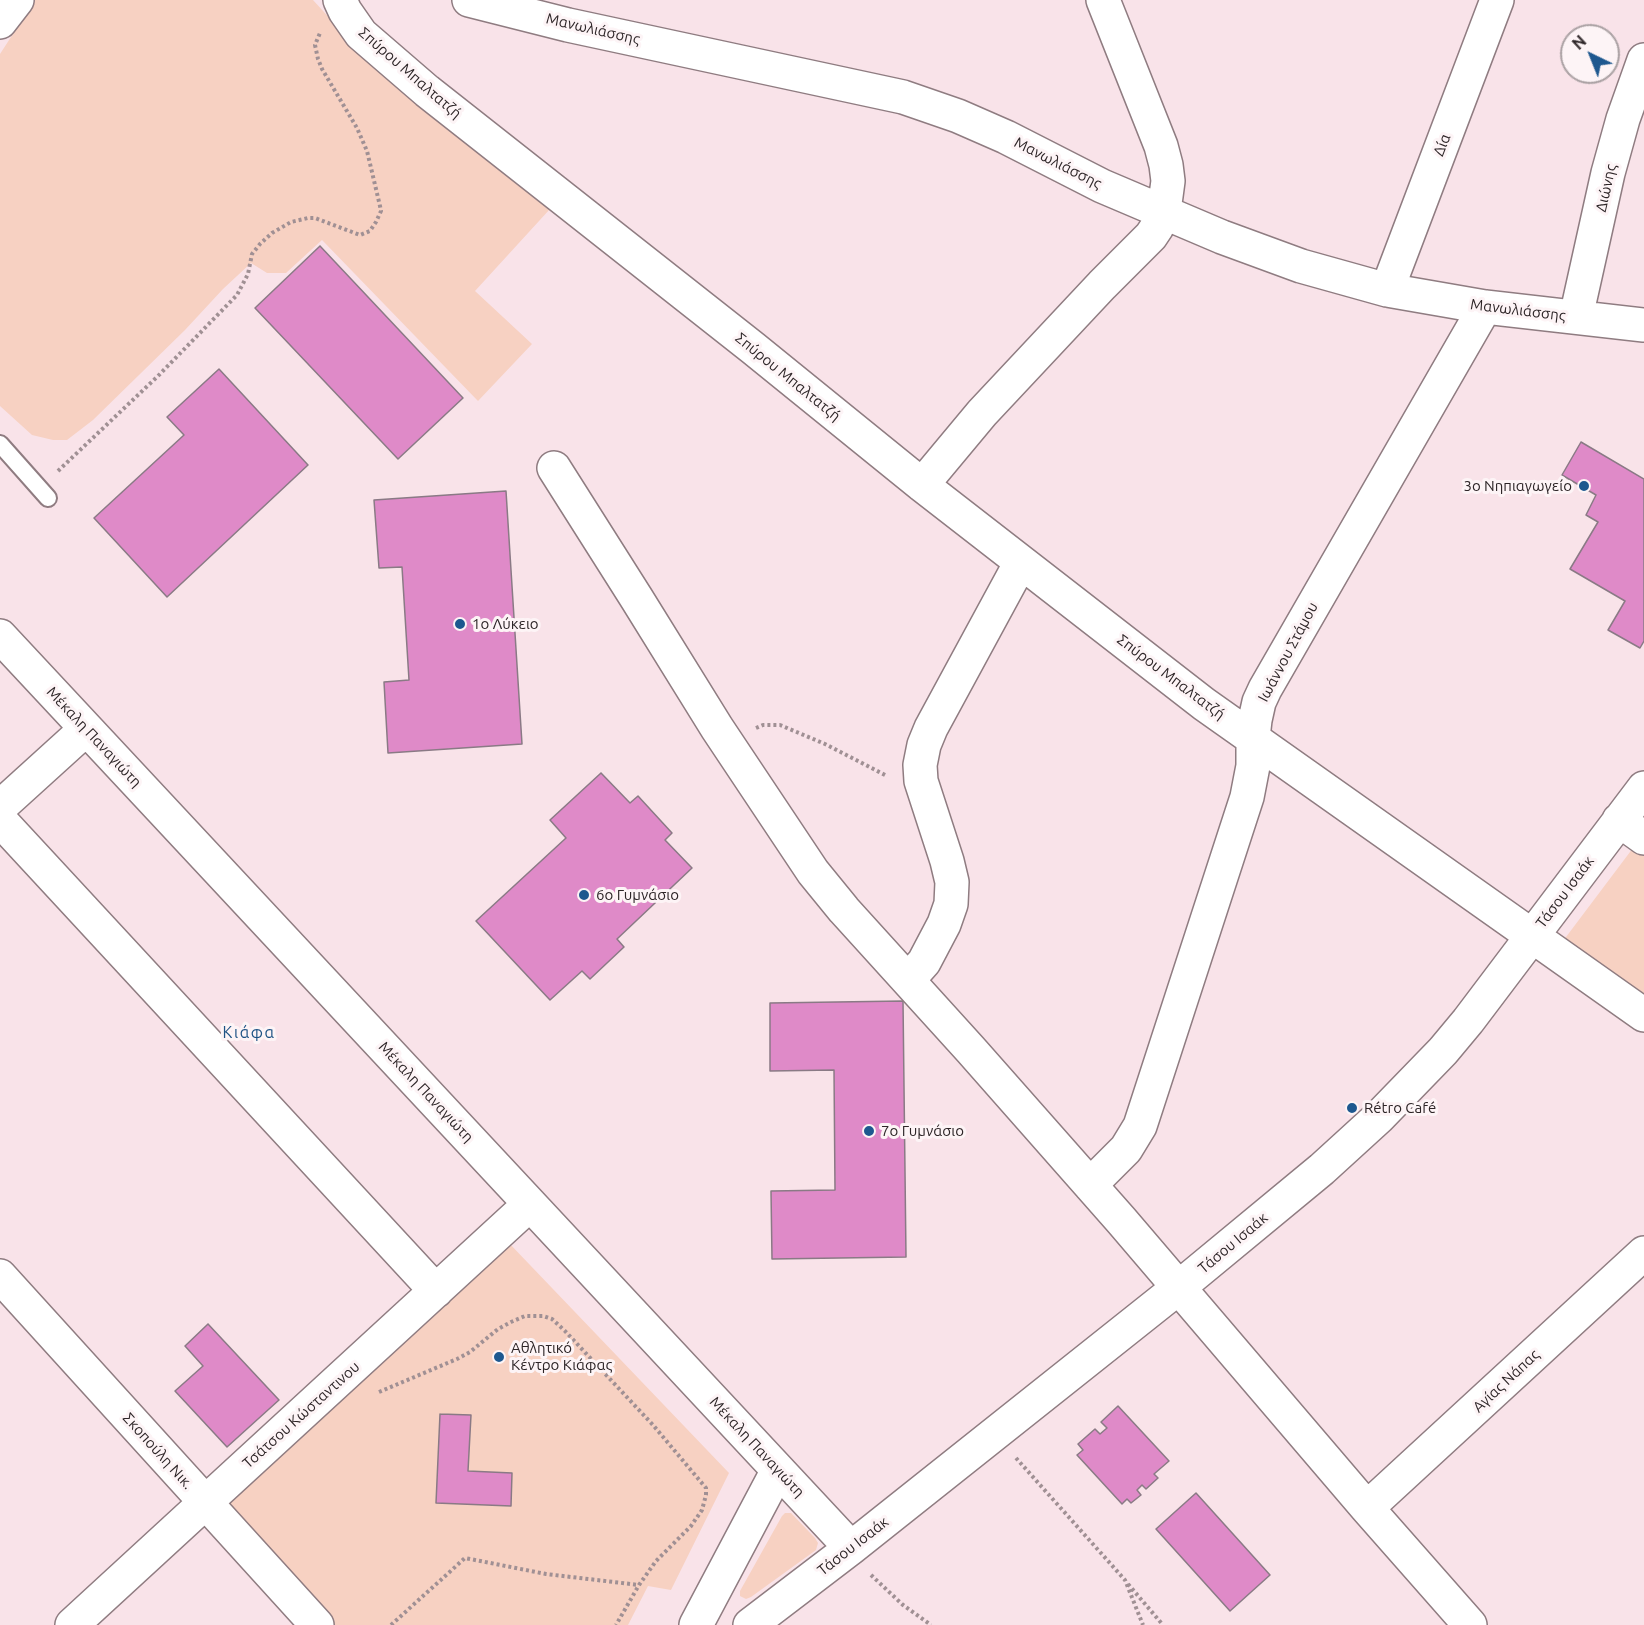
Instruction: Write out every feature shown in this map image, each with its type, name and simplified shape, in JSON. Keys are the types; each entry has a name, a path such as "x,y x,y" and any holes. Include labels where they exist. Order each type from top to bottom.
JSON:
{"street":[{"path":"0,22 17,0"},
{"name":"Μανωλιάσσης","path":"469,0 568,25 903,97 968,120 1006,137 1162,216 1301,266 1387,290 1485,307 1644,325"},
{"path":"922,485 976,420 1151,236 1162,216 1168,182 1161,146 1103,0"},
{"name":"Δία","path":"1387,290 1497,0"},
{"name":"Σπύρου Μπαλτατζή","path":"342,5 362,34 427,91 753,348 922,485 1204,704 1644,1015"},
{"name":"Διώνης","path":"1576,317 1608,173 1623,119 1644,60"},
{"name":"Ιωάννου Στάμου","path":"1090,1185 1126,1149 1140,1126 1245,804 1253,766 1253,738 1259,702 1485,307"},
{"path":"554,468 726,742 813,872 844,910 1090,1185 1470,1625"},
{"path":"908,980 924,962 944,924 951,904 952,882 947,861 921,781 920,765 924,745 1021,562"},
{"name":"Μέκαλη Παναγιώτη","path":"0,636 851,1548"},
{"path":"0,807 86,729"},
{"name":"Τάσου Ισαάκ","path":"750,1625 851,1548 1178,1288 1322,1169 1379,1117 1443,1051 1532,936 1631,829 1644,788"},
{"path":"0,820 436,1291"},
{"name":"Τσάτσου Κώσταντινου","path":"72,1625 530,1204"},
{"name":"Αγίας Νάπας","path":"1367,1508 1644,1253"},
{"name":"Σκοπούλη Νικ.","path":"0,1276 317,1625"},
{"path":"696,1625 778,1470"}],"lane":[{"path":"0,444 44,493"}],"path":[{"path":"44,493 237,295 248,274 252,254 272,233 291,222 308,218 324,221 360,235 370,231 376,222 381,211 367,151 357,128 322,69 316,49 318,36 342,5"},
{"path":"726,742 764,725 780,725 908,785 921,781"},
{"path":"377,1392 457,1359 470,1352 498,1329 525,1316 543,1316 559,1324 652,1425 706,1488 702,1510 691,1526 656,1561 616,1625"},
{"path":"995,1434 1163,1625"},
{"path":"851,1548 869,1573 903,1605 931,1625"},
{"path":"391,1625 465,1558 546,1574 639,1585"},
{"path":"1125,1580 1143,1625"}],"shaded area":[{"path":"35,0 313,0 355,46 550,209 475,291 532,344 478,401 322,240 286,273 267,273 251,263 93,420 67,440 53,440 32,435 0,406 0,54"},
{"path":"1633,848 1644,856 1644,1000 1563,941"},
{"name":"Αθλητικό Κέντρο Κιάφας","path":"508,1242 729,1473 671,1590 648,1586 628,1625 334,1625 222,1500"},
{"path":"785,1513 791,1513 815,1538 818,1543 816,1550 746,1599 740,1596 740,1591"}],"building":[{"path":"320,246 463,398 398,459 255,308"},
{"path":"219,369 308,465 167,597 94,518 184,435 167,417"},
{"path":"1581,442 1644,479 1644,641 1640,648 1608,630 1625,601 1570,569 1598,522 1586,515 1596,495 1562,475"},
{"name":"1ο Λύκειο","path":"506,491 522,744 388,753 384,682 409,680 402,567 379,568 374,500"},
{"name":"6ο Γυμνάσιο","path":"601,773 630,803 638,796 672,833 665,840 692,868 617,939 624,947 590,979 582,971 550,1000 476,921 566,838 550,820"},
{"name":"7ο Γυμνάσιο","path":"903,1001 906,1257 772,1259 771,1191 835,1190 834,1070 770,1071 770,1003"},
{"path":"208,1324 279,1400 227,1447 175,1391 203,1366 185,1346"},
{"path":"1118,1406 1169,1461 1154,1474 1158,1478 1146,1489 1142,1485 1137,1490 1141,1495 1131,1503 1127,1499 1122,1504 1077,1455 1083,1450 1078,1444 1095,1429 1100,1434 1107,1428 1101,1422"},
{"path":"440,1414 471,1415 468,1471 512,1473 511,1506 436,1503"},
{"path":"1196,1493 1270,1575 1230,1611 1156,1529"}],"place":[{"name":"3ο Νηπιαγωγείο","path":"1584,486"},
{"name":"1ο Λύκειο","path":"460,624"},
{"name":"6ο Γυμνάσιο","path":"584,895"},
{"name":"Rétro Café","path":"1352,1108"},
{"name":"7ο Γυμνάσιο","path":"869,1131"},
{"name":"Αθλητικό Κέντρο Κιάφας","path":"499,1357"}],"district":[{"name":"Κιάφα","path":"249,1033"}]}
